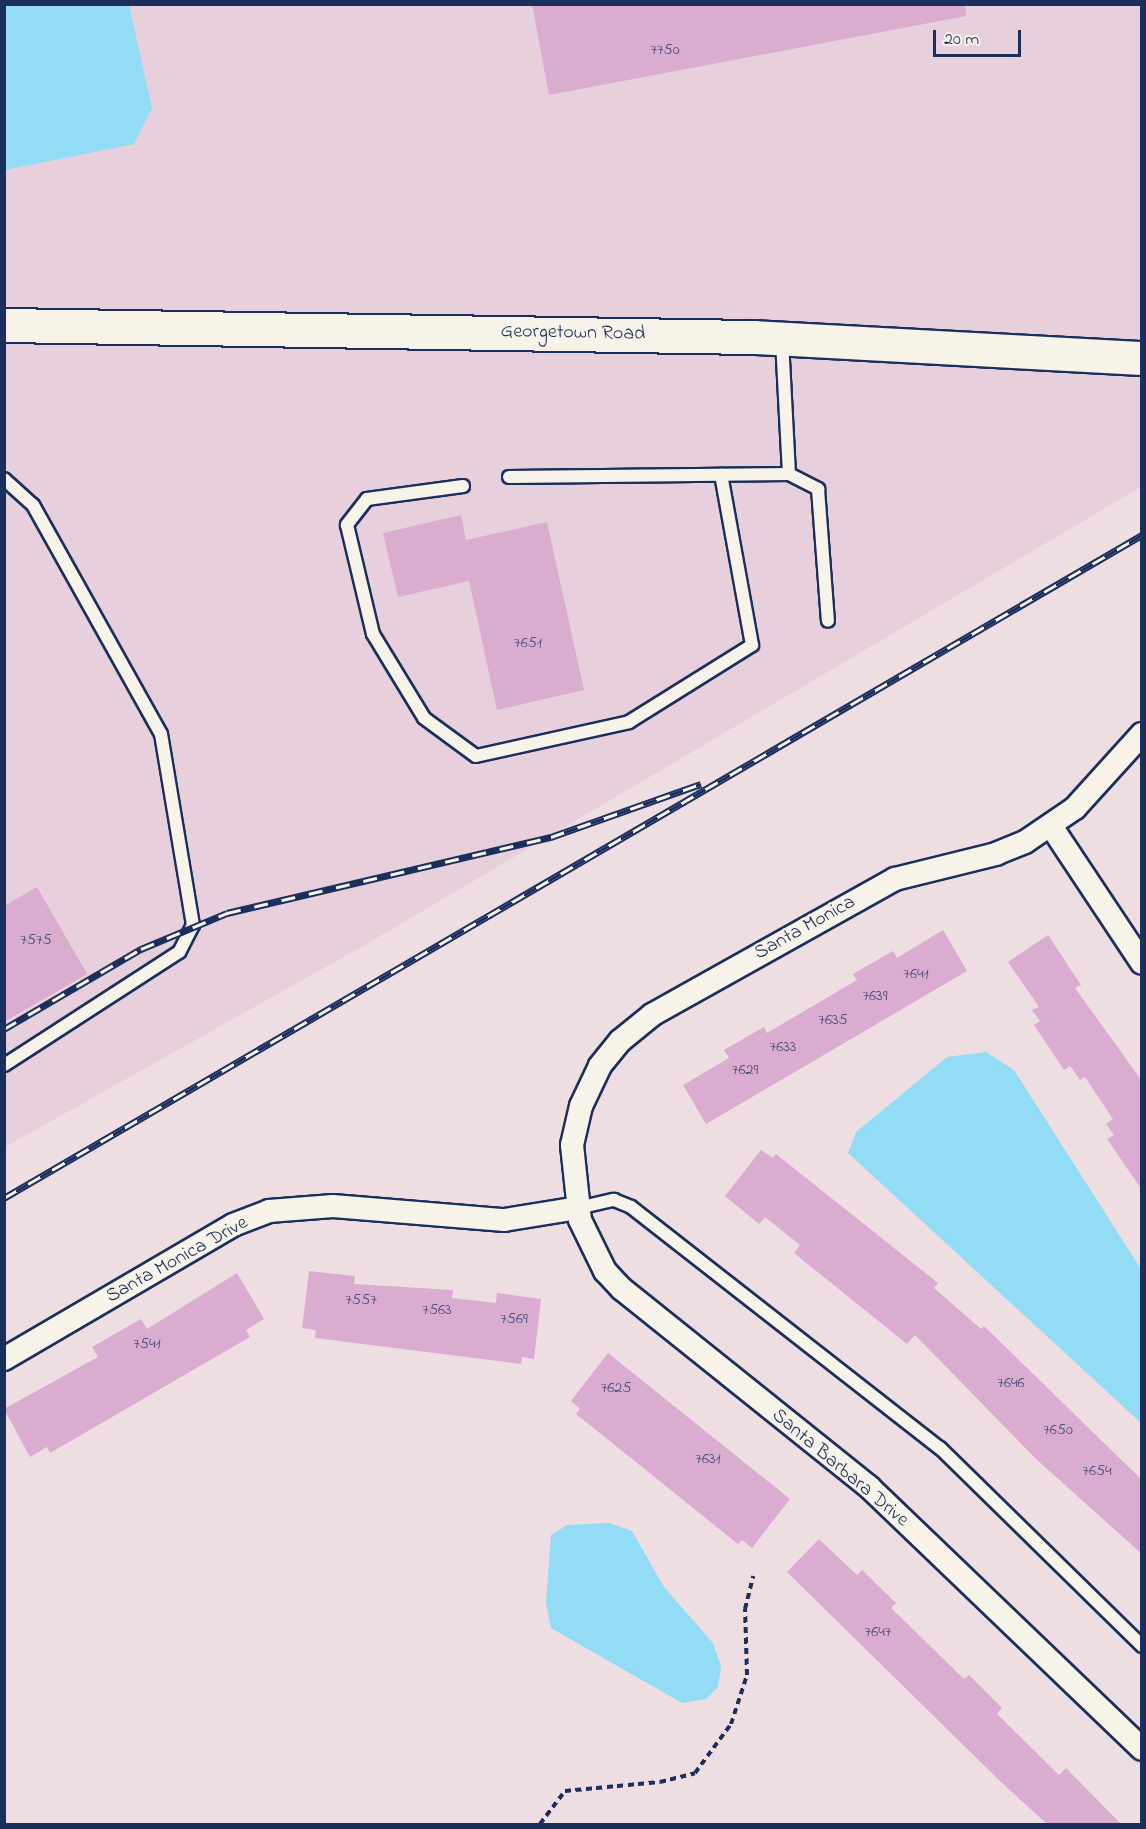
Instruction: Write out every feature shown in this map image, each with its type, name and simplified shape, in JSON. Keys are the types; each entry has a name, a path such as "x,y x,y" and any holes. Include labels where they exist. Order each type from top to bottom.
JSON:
{"main road":[{"name":"Georgetown Road","path":"4,325 782,338 1142,358"}],"street":[{"name":"Santa Monica","path":"578,1208 572,1145 581,1106 600,1066 635,1027 872,890 906,876 996,854 1051,826 1084,800 1142,734"},
{"path":"1051,826 1142,963"},
{"name":"Santa Monica Drive","path":"4,1359 233,1225 269,1212 333,1206 504,1220 578,1208"},
{"name":"Santa Barbara Drive","path":"578,1208 605,1270 630,1297 869,1487 1142,1749"}],"lane":[{"path":"782,338 789,474"},
{"path":"509,477 789,474 818,489 828,621"},
{"path":"463,486 367,499 347,525 373,634 424,718 476,756 629,722 752,645 722,475"},
{"path":"4,479 33,505 160,734 193,925 180,952 4,1065"},
{"path":"578,1208 614,1200 631,1207 940,1448 1142,1646"}],"path":[{"path":"540,1824 565,1791 660,1782 695,1773 730,1724 747,1675 745,1609 753,1576"}],"shaded area":[{"path":"5,5 1141,5 1141,487 365,945 5,1147"}],"water":[{"path":"5,4 129,5 152,108 134,144 5,170"},
{"path":"986,1052 1014,1070 1141,1269 1141,1423 848,1153 856,1132 947,1057"},
{"path":"609,1523 632,1531 664,1587 713,1643 721,1666 718,1687 706,1699 682,1703 551,1628 546,1603 551,1535 567,1525"}],"building":[{"path":"532,4 965,4 966,16 549,95"},
{"path":"461,515 466,540 547,522 584,690 497,710 469,581 398,597 383,533"},
{"path":"37,887 87,974 4,1022 4,906"},
{"path":"943,930 967,971 706,1124 683,1085 729,1058 724,1050 764,1027 767,1033 857,980 853,974 893,951 897,958"},
{"path":"1048,935 1081,985 1075,988 1142,1081 1142,1190 1107,1139 1114,1135 1106,1124 1113,1119 1085,1077 1080,1080 1070,1066 1064,1070 1034,1025 1040,1021 1032,1010 1039,1007 1008,962"},
{"path":"761,1150 773,1158 776,1154 938,1283 934,1288 981,1329 984,1326 1142,1480 1142,1554 1036,1459 915,1335 907,1344 794,1253 800,1245 765,1217 759,1224 725,1196"},
{"path":"309,1271 355,1276 354,1284 453,1290 452,1298 496,1303 497,1293 541,1299 534,1359 522,1357 521,1364 315,1338 316,1330 302,1328"},
{"path":"237,1273 264,1319 246,1330 250,1337 50,1453 47,1447 30,1457 4,1409 98,1357 92,1347 141,1319 147,1329"},
{"path":"608,1353 790,1499 752,1548 742,1540 738,1544 576,1414 580,1409 571,1401"},
{"path":"819,1539 857,1575 862,1570 896,1603 891,1608 964,1679 969,1675 1002,1708 997,1714 1059,1775 1066,1768 1121,1824 1047,1824 1002,1783 787,1572"}],"railway":[{"path":"4,1198 1142,535"},
{"path":"4,1029 141,949 227,913 551,837 701,784"}]}
